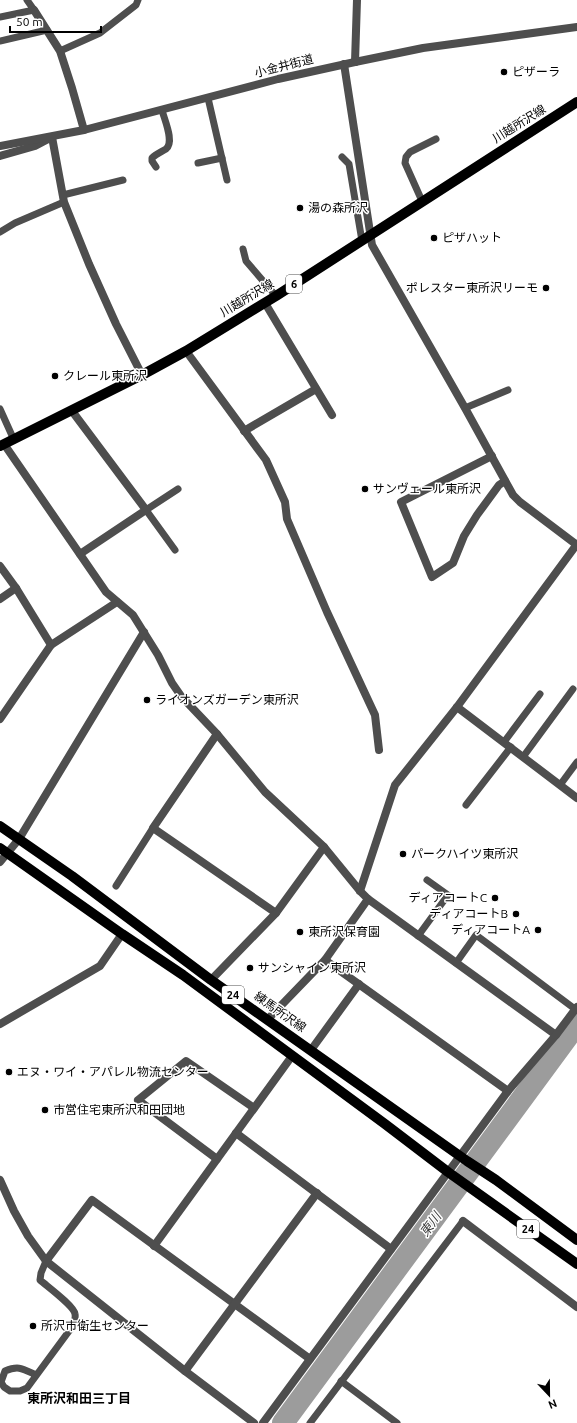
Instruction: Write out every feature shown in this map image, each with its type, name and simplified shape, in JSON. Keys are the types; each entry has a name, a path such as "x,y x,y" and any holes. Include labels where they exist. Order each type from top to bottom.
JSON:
{"main road":[{"name":"川越所沢線","path":"2,445 72,411 186,351 276,296 577,102"},
{"name":"練馬所沢線","path":"0,826 211,980 268,1019 463,1159"},
{"name":"24","path":"4,851 183,975 452,1175 577,1264"},
{"name":"24","path":"463,1159 577,1240"}],"street":[{"path":"355,62 356,0"},
{"path":"34,10 60,51 84,130"},
{"name":"小金井街道","path":"0,146 84,130 278,79 344,64 423,48 577,27"},
{"path":"344,64 367,207 366,238 378,255 466,408 513,495 520,502 577,544 457,707 395,785 360,891"},
{"path":"0,156 35,146 52,137 63,198 89,264 116,324 142,375"},
{"path":"265,303 332,415"},
{"path":"186,351 266,460 285,502 287,519 321,598 375,715 379,750"},
{"path":"244,431 316,389"},
{"path":"72,411 146,510 80,554"},
{"path":"2,445 106,592 133,615 181,696 217,734 265,792 324,847 368,899 556,1035"},
{"path":"492,456 400,502 432,577 453,563 464,536 499,485 505,481"},
{"path":"0,566 16,588 51,645"},
{"path":"0,599 16,588"},
{"path":"1,714 51,645 117,602"},
{"path":"0,862 4,851 19,839 144,632"},
{"path":"457,707 577,798"},
{"path":"217,734 153,828 276,913"},
{"path":"211,980 276,913 324,847"},
{"path":"268,1019 325,960 368,899"},
{"path":"0,1024 100,966 122,934"},
{"path":"325,960 508,1091"},
{"path":"311,1050 359,984"},
{"path":"263,1423 391,1249 452,1175 508,1091 556,1035 576,1008"},
{"path":"154,1246 292,1056"},
{"path":"217,1159 138,1100 186,1061 254,1108"},
{"path":"236,1132 391,1249"},
{"path":"0,1180 14,1211 28,1236 46,1261 185,1371 254,1423"},
{"path":"185,1371 316,1193"},
{"path":"46,1261 92,1200 310,1359"},
{"path":"463,1221 577,1307"}],"lane":[{"path":"0,17 34,10 27,0"},
{"path":"60,51 100,33 136,5 138,0"},
{"path":"0,41 47,30"},
{"path":"208,98 227,180"},
{"path":"156,167 152,158 166,149 170,140 162,110"},
{"path":"422,201 405,164 406,157 410,152 436,139"},
{"path":"342,157 349,164 366,238"},
{"path":"198,163 222,158"},
{"path":"0,232 63,198 123,180"},
{"path":"244,249 246,261 276,296"},
{"path":"466,408 508,390"},
{"path":"0,409 14,440"},
{"path":"175,550 146,510 178,489"},
{"path":"523,757 574,689"},
{"path":"504,742 540,694"},
{"path":"466,804 511,747"},
{"path":"560,784 577,762"},
{"path":"116,886 153,828"},
{"path":"418,936 448,895 427,880"},
{"path":"456,963 476,935 576,1008"},
{"path":"310,1423 463,1221"},
{"path":"36,1375 19,1367 12,1368 5,1371 1,1382 4,1387 10,1391 20,1391 27,1388 72,1327 75,1320 76,1314 71,1306 40,1280 46,1261"},
{"path":"341,1381 397,1423"}],"waterway":[{"name":"東川","path":"283,1423 577,1024"}],"place":[{"name":"ピザーラ","path":"504,72"},
{"name":"湯の森所沢","path":"300,208"},
{"name":"ピザハット","path":"434,238"},
{"name":"ポレスター東所沢リーモ","path":"546,288"},
{"name":"クレール東所沢","path":"55,376"},
{"name":"サンヴェール東所沢","path":"365,489"},
{"name":"ライオンズガーデン東所沢","path":"147,700"},
{"name":"パークハイツ東所沢","path":"403,854"},
{"name":"ディアコートC","path":"495,898"},
{"name":"ディアコートB","path":"516,914"},
{"name":"ディアコートA","path":"538,930"},
{"name":"東所沢保育園","path":"300,932"},
{"name":"サンシャイン東所沢","path":"250,968"},
{"name":"エヌ・ワイ・アパレル物流センター","path":"9,1072"},
{"name":"市営住宅東所沢和田団地","path":"45,1110"},
{"name":"所沢市衛生センター","path":"33,1326"}],"district":[{"name":"東所沢和田三丁目","path":"79,1398"}]}
